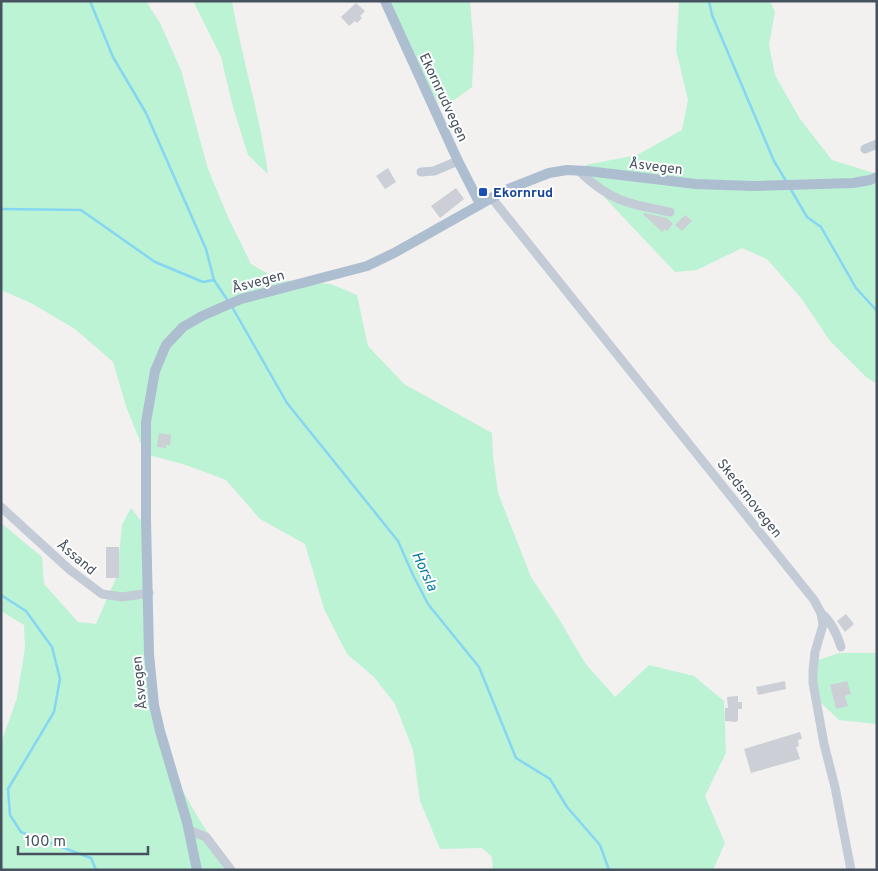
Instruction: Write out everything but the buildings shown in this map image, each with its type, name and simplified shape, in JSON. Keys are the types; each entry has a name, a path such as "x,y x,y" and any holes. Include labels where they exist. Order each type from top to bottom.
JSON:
{"main road":[{"name":"Ekornrudvegen","path":"385,1 458,161 480,204"},
{"name":"Åsvegen","path":"197,870 189,830 154,705 149,654 146,422 155,371 166,345 183,328 219,307 257,294 302,284 366,266 394,253 491,197 549,173 568,170 696,184 753,186 853,183 877,177"}],"street":[{"path":"865,149 877,144"},
{"path":"421,172 434,172 458,161"},
{"path":"579,171 588,180 615,199 628,204 670,212"},
{"name":"Skedsmovegen","path":"491,197 814,600 821,613 829,619 841,648"},
{"name":"Åssand","path":"1,507 70,570 102,594 122,597 148,593"},
{"path":"821,613 823,625 814,652 814,683 824,744 835,787 851,870"},
{"path":"189,830 206,838 231,870"}],"green space":[{"path":"1,1 146,1 160,23 181,70 208,169 228,217 251,264 279,280 331,284 357,295 368,346 404,384 492,433 498,493 531,577 585,663 615,697 649,665 694,676 724,701 726,753 705,796 725,843 713,870 493,870 492,857 482,848 440,849 420,801 413,750 395,704 374,677 347,654 324,609 305,544 260,519 226,480 186,465 145,454 127,409 113,362 75,329 31,303 1,290"},
{"path":"193,1 232,1 265,152 268,174 248,155 233,107 221,57"},
{"path":"380,1 470,1 474,48 472,87 442,109 401,43"},
{"path":"679,1 770,1 775,12 769,45 775,75 800,119 832,160 877,174 877,384 866,377 830,341 801,298 767,259 742,248 697,270 675,272 605,198 586,165 637,155 682,130 688,100 676,50"},
{"path":"131,508 145,526 147,675 173,774 225,860 223,870 1,870 1,743 17,698 25,647 24,625 1,611 1,523 42,557 44,584 78,622 96,624 117,576 122,525"},
{"path":"839,653 877,653 877,724 839,720 817,699 816,661"}],"waterway":[{"path":"90,1 113,57 146,113 206,249 214,280 228,301"},
{"path":"709,1 712,15 774,161 786,181"},
{"path":"790,188 807,217 821,227 856,288 877,311"},
{"path":"1,209 81,210 155,262 203,282 214,280"},
{"name":"Horsla","path":"231,305 287,403 398,541 428,604 479,667 516,758 550,779 567,807 600,845 609,870"},
{"path":"1,595 26,611 52,647 60,679 54,712 8,789 10,815 21,832 91,858 96,870"}],"place":[{"name":"Ekornrud","path":"483,192"}]}
